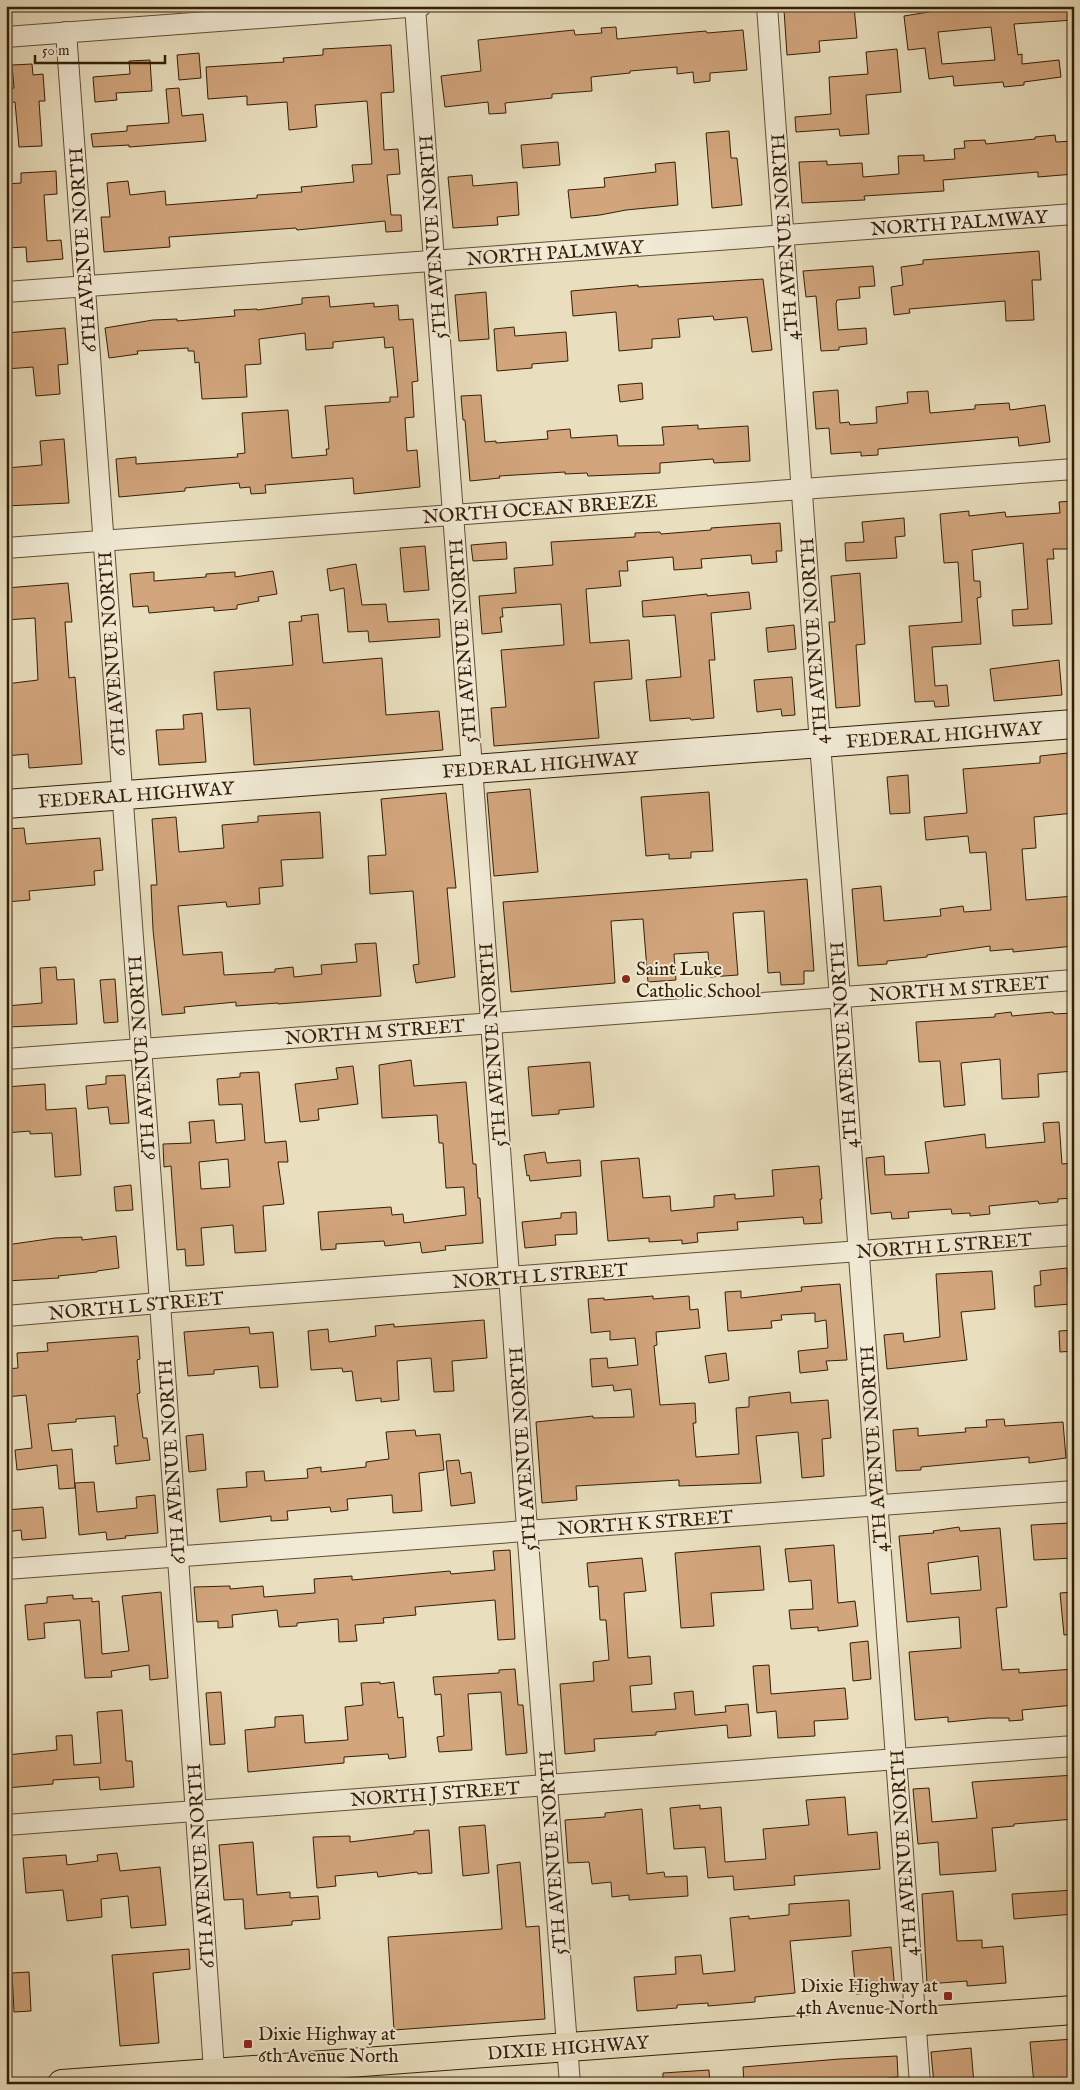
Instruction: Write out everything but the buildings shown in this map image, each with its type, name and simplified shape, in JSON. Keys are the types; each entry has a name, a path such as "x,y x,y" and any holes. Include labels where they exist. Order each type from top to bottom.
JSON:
{"main road":[{"name":"FEDERAL HIGHWAY","path":"6,804 1074,724"},
{"name":"DIXIE HIGHWAY","path":"62,2084 215,2079 567,2047 1074,2010"}],"street":[{"path":"6,37 421,6"},
{"name":"4TH AVENUE NORTH","path":"767,6 920,2084"},
{"name":"5TH AVENUE NORTH","path":"415,7 546,1785 570,2084"},
{"name":"6TH AVENUE NORTH","path":"66,32 197,1811 215,2079"},
{"name":"NORTH PALMWAY","path":"6,292 1074,214"},
{"name":"NORTH OCEAN BREEZE","path":"6,548 1074,469"},
{"name":"NORTH M STREET","path":"6,1058 1074,980"},
{"name":"NORTH L STREET","path":"6,1316 1074,1235"},
{"name":"NORTH K STREET","path":"6,1570 1074,1491"},
{"name":"NORTH J STREET","path":"6,1825 1074,1746"}],"place":[{"name":"Saint Luke Catholic School","path":"626,979"},
{"name":"Dixie Highway at 4th Avenue North","path":"948,1996"},
{"name":"Dixie Highway at 6th Avenue North","path":"248,2044"}]}
